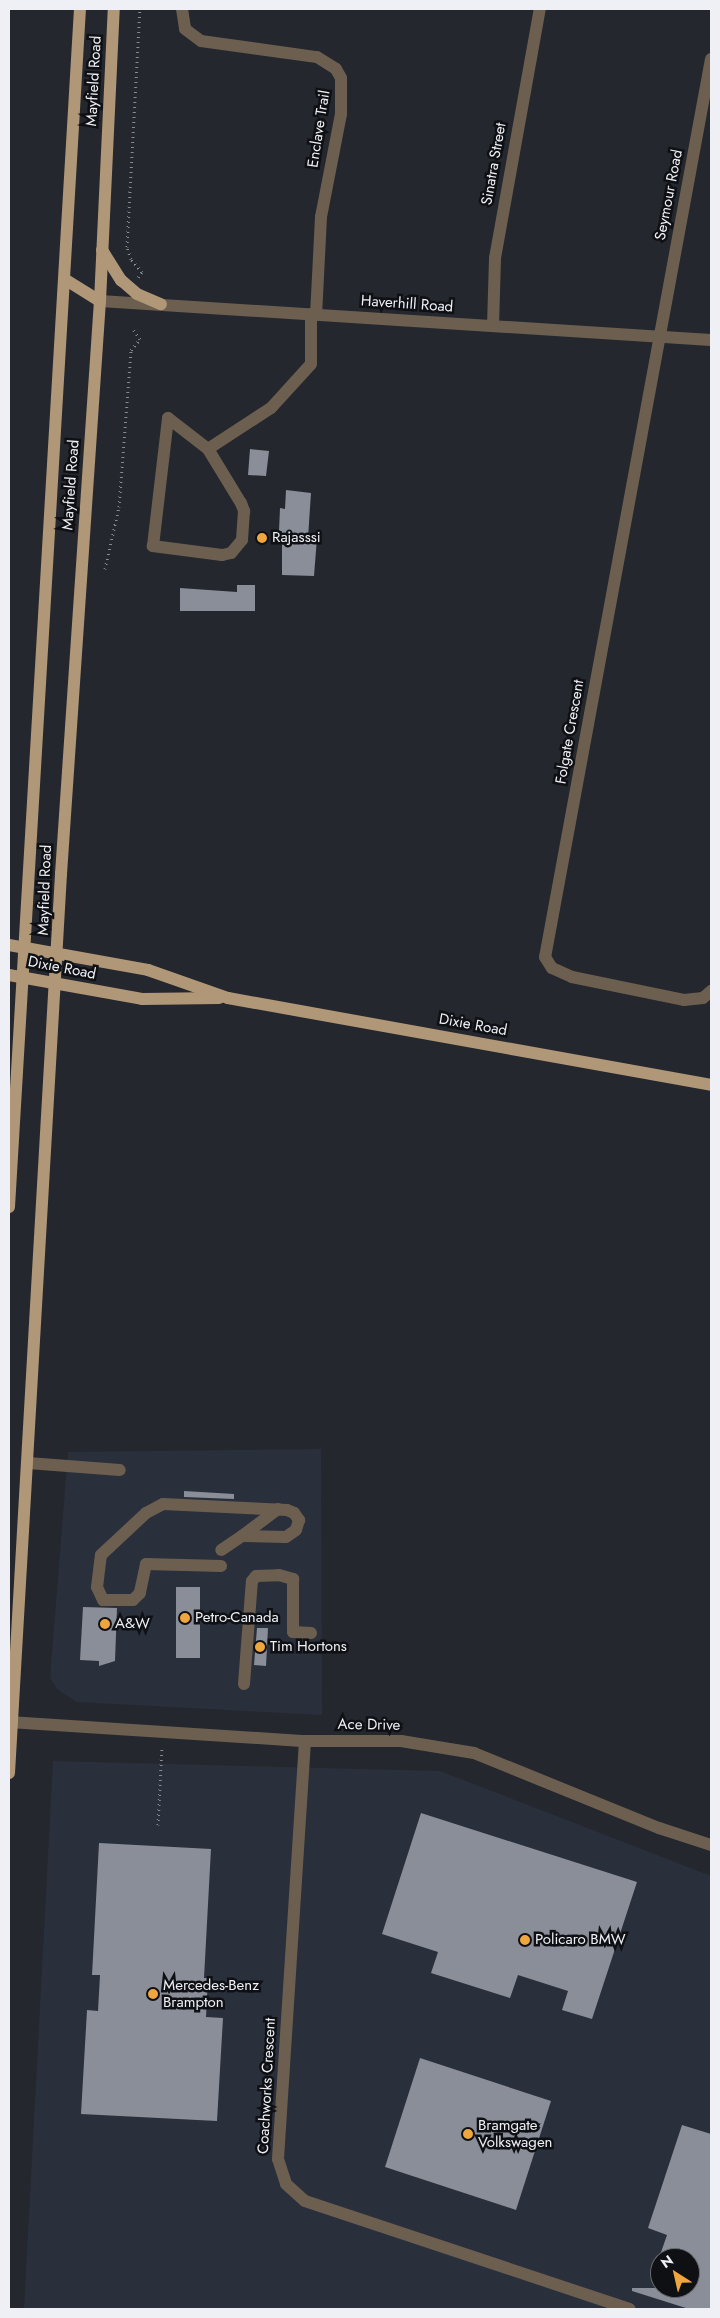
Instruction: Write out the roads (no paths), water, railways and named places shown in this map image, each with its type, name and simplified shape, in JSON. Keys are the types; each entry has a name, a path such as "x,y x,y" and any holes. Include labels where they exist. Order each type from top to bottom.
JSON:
{"main road":[{"name":"Mayfield Road","path":"9,1207 51,472 66,280 80,9"},
{"name":"Mayfield Road","path":"9,1773 58,952 61,864 100,301 114,9"},
{"path":"102,250 121,280 137,294 161,304"},
{"path":"66,280 100,301"},
{"name":"Dixie Road","path":"9,945 58,952 148,970 228,998 711,1085"},
{"name":"Dixie Road","path":"9,975 142,999 228,998"}],"street":[{"name":"Enclave Trail","path":"182,9 185,29 201,40 317,57 336,69 341,78 341,114 321,216 311,364 271,408 208,449"},
{"name":"Sinatra Street","path":"492,326 497,248 540,9"},
{"name":"Seymour Road","path":"658,337 711,59"},
{"name":"Haverhill Road","path":"100,301 711,340"},
{"name":"Folgate Crescent","path":"658,337 545,957 552,968 572,978 684,1000 703,998 711,991"},
{"path":"168,418 208,449 243,507 240,544 231,553 222,555 153,546 168,418"},
{"path":"28,1463 120,1470"},
{"path":"220,1566 146,1564 140,1593 133,1600 103,1600 97,1587 101,1555 146,1513 163,1504 278,1509 294,1513 299,1520 296,1530 286,1537 242,1536"},
{"path":"221,1550 278,1509"},
{"path":"244,1684 252,1581 256,1576 280,1575 293,1579 293,1632 311,1633"},
{"name":"Ace Drive","path":"11,1722 163,1729 305,1741 401,1740 474,1753 660,1828 711,1845"},
{"name":"Coachworks Crescent","path":"305,1741 278,2159 286,2184 306,2201 630,2309"}],"place":[{"name":"Rajasssi","path":"262,538"},
{"name":"Petro-Canada","path":"185,1618"},
{"name":"A&W","path":"105,1624"},
{"name":"Tim Hortons","path":"260,1647"},
{"name":"Policaro BMW","path":"525,1940"},
{"name":"Mercedes-Benz Brampton","path":"153,1994"},
{"name":"Bramgate Volkswagen","path":"468,2134"}]}
